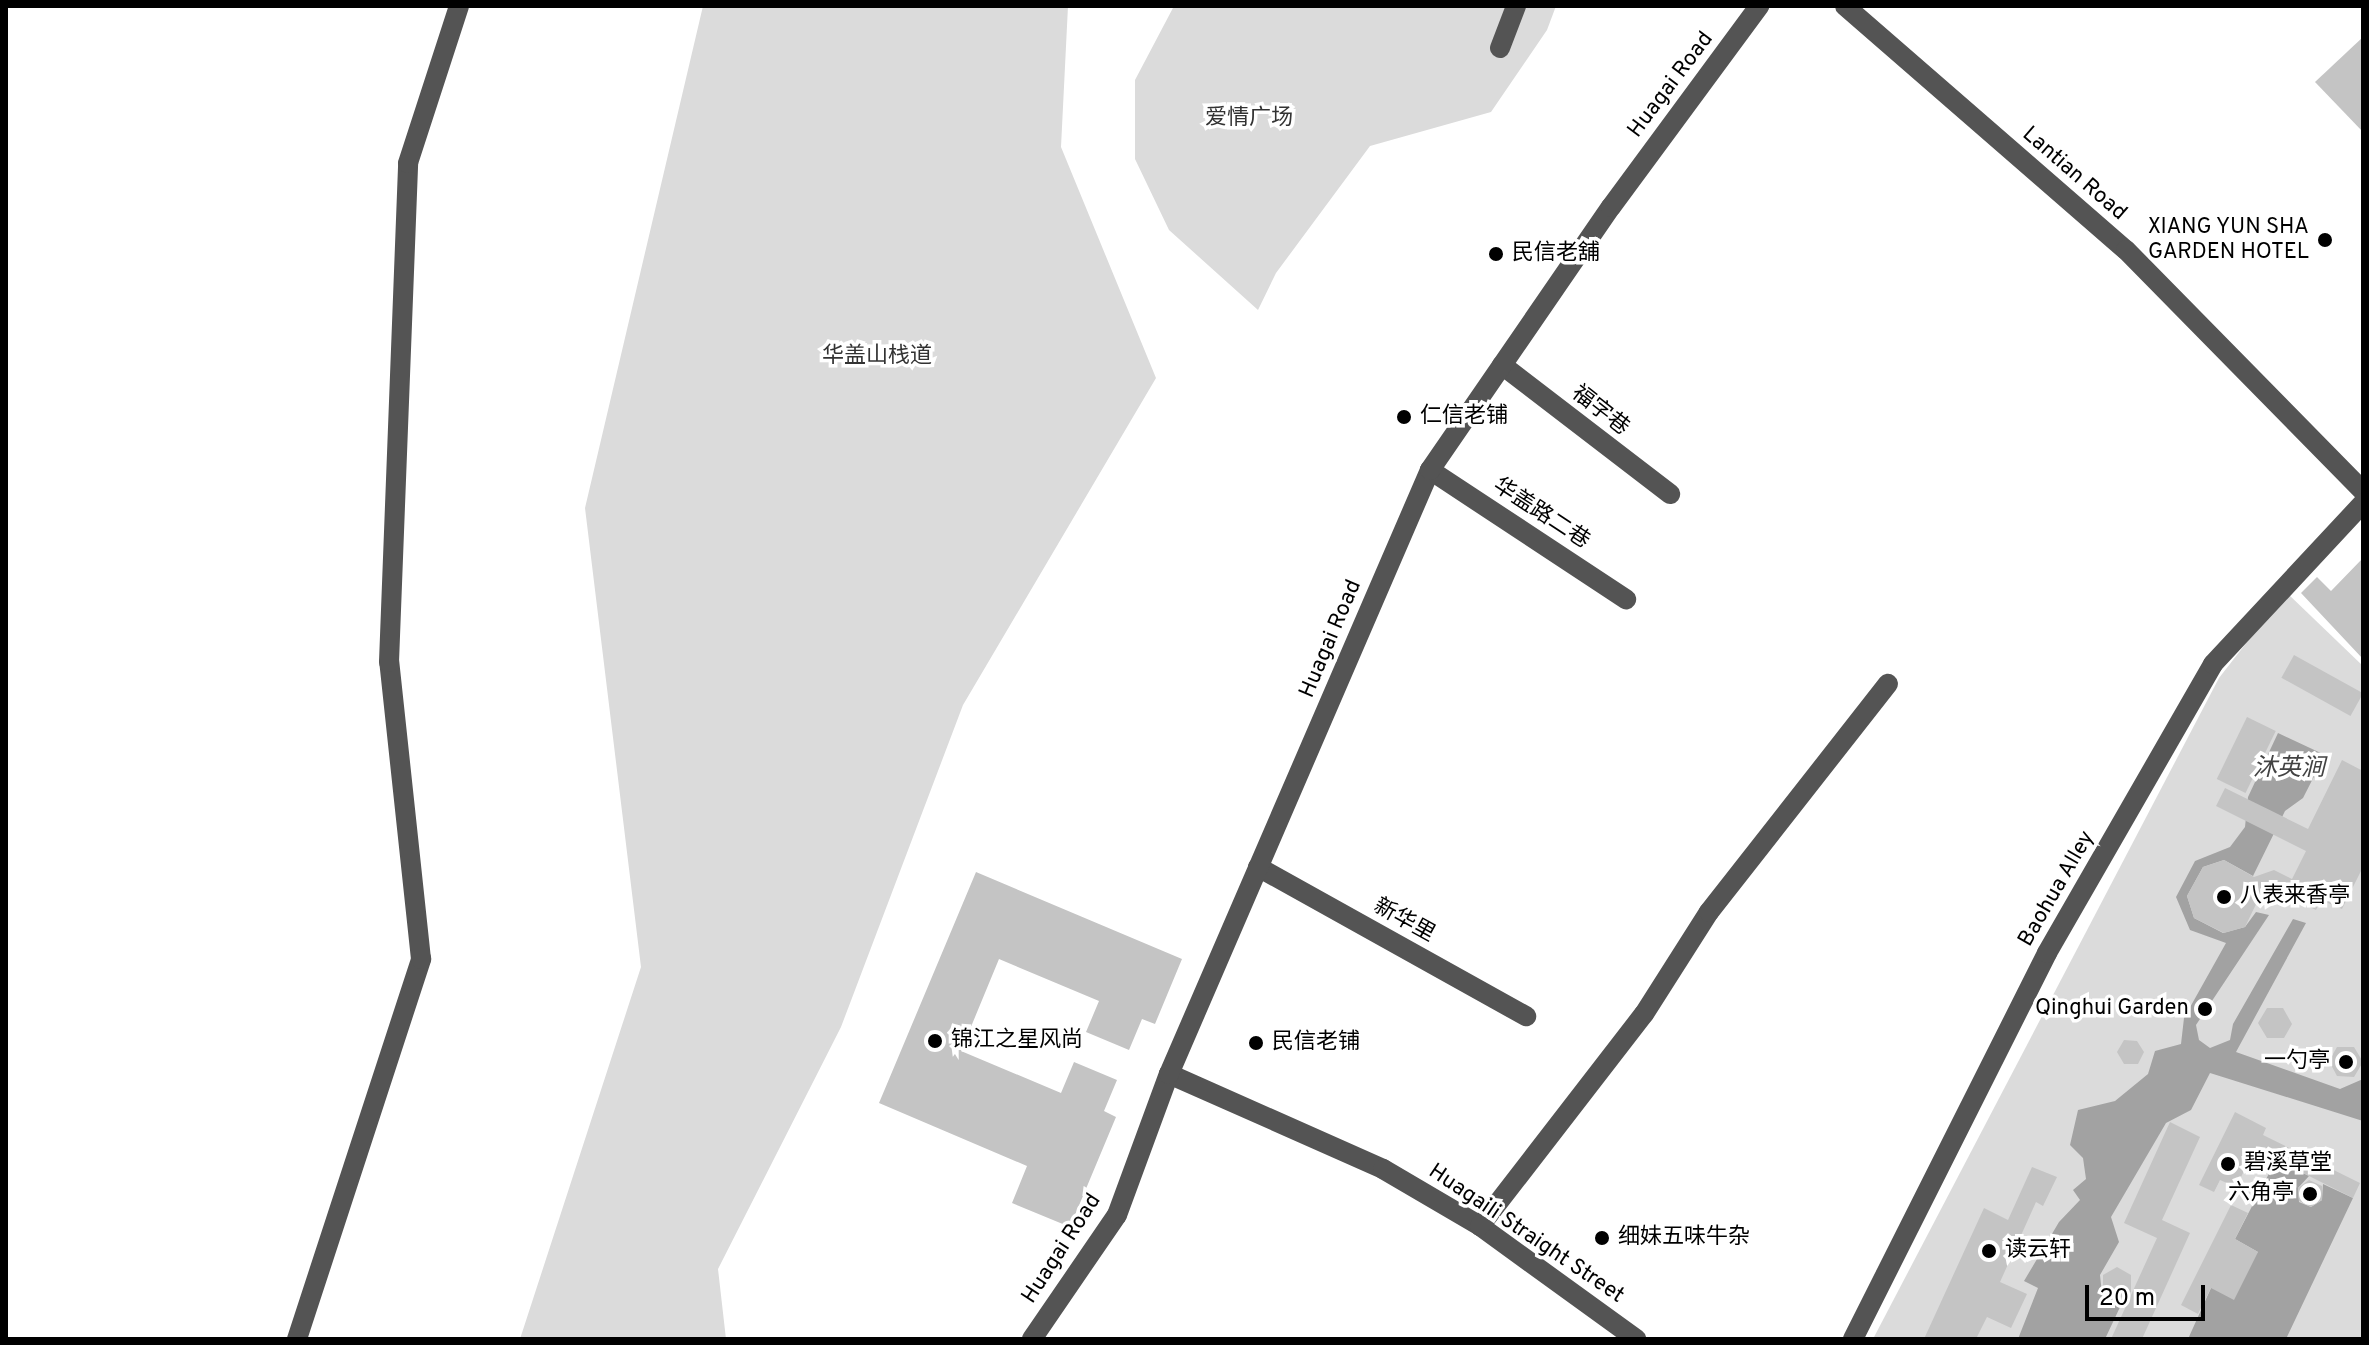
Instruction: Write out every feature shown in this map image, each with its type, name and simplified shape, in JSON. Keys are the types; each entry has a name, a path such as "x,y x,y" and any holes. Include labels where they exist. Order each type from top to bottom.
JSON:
{"street":[{"path":"297,1339 421,959 389,662 408,163 459,6"},
{"path":"1500,48 1516,6"},
{"name":"Huagai Road","path":"1032,1339 1117,1215 1169,1074 1430,470 1611,207 1759,6"},
{"name":"Lantian Road","path":"1845,6 2126,250 2363,491"},
{"name":"福字巷","path":"1502,365 1670,494"},
{"name":"华盖路二巷","path":"1430,470 1626,599"},
{"name":"Baohua Alley","path":"1853,1339 2047,953 2213,664 2363,503"},
{"path":"1480,1226 1644,1014 1709,912 1888,684"},
{"name":"新华里","path":"1258,867 1526,1016"},
{"name":"Huagaili Straight Street","path":"1169,1074 1383,1169 1480,1226 1636,1339"}],"green space":[{"name":"华盖山栈道","path":"703,6 1068,6 1061,147 1156,378 963,705 841,1027 718,1269 726,1339 520,1339 641,967 585,508"},
{"name":"爱情广场","path":"1174,6 1556,6 1547,30 1491,112 1370,146 1276,273 1258,310 1169,230 1135,159 1135,80"},
{"name":"Qinghui Garden","path":"2286,592 2363,666 2363,1339 1873,1339 2219,678"}],"water":[{"name":"沐英涧","path":"2278,733 2325,755 2303,798 2285,811 2253,876 2224,860 2203,867 2187,896 2194,918 2223,933 2245,927 2256,912 2269,915 2196,1025 2199,1040 2210,1048 2230,1040 2233,1024 2293,919 2306,923 2236,1052 2340,1089 2363,1079 2363,1121 2210,1073 2191,1110 2166,1123 2111,1217 2119,1242 2100,1275 2102,1294 2121,1305 2105,1339 2018,1339 2038,1288 2024,1281 2059,1222 2080,1200 2073,1190 2086,1179 2083,1158 2070,1145 2078,1110 2115,1101 2148,1074 2155,1051 2181,1044 2184,1018 2226,943 2190,930 2176,897 2195,861 2230,847 2245,827 2248,797"},
{"path":"2276,1160 2309,1176 2298,1188 2299,1202 2311,1207 2322,1200 2323,1184 2353,1198 2286,1339 2188,1339 2211,1288 2258,1252 2235,1239"}],"building":[{"path":"2363,37 2363,132 2315,82"},
{"path":"2363,558 2363,659 2301,593 2317,577 2331,591"},
{"path":"2294,655 2363,693 2350,716 2281,678"},
{"path":"2247,717 2276,731 2246,793 2217,779"},
{"path":"2342,760 2363,771 2363,867 2342,909 2321,900 2316,910 2276,891 2260,896 2245,927 2224,933 2194,918 2187,896 2203,867 2224,860 2254,877 2274,870 2292,879 2306,851 2216,806 2225,788 2308,829"},
{"name":"锦江之星风尚","path":"976,872 1182,959 1155,1024 1142,1019 1129,1050 1086,1032 1099,1001 999,959 961,1051 1061,1093 1074,1062 1117,1080 1104,1111 1116,1117 1070,1227 1012,1203 1027,1166 879,1103"},
{"path":"2267,1008 2283,1008 2292,1024 2284,1038 2267,1038 2258,1023"},
{"path":"2124,1040 2137,1041 2144,1052 2138,1064 2124,1064 2117,1052"},
{"name":"一勺亭","path":"2337,1047 2354,1047 2363,1062 2354,1077 2337,1076 2329,1061"},
{"path":"2235,1112 2266,1128 2263,1135 2360,1183 2353,1198 2255,1149 2236,1187 2220,1180 2214,1192 2199,1185"},
{"path":"2170,1122 2200,1137 2162,1220 2190,1233 2142,1339 2111,1339 2157,1238 2124,1223"},
{"name":"读云轩","path":"2032,1167 2057,1177 2043,1206 2036,1202 2000,1282 2027,1294 2011,1328 1987,1317 1976,1339 1924,1339 1984,1208 2008,1220"},
{"name":"六角亭","path":"2309,1180 2322,1186 2322,1200 2311,1207 2299,1201 2298,1188"},
{"path":"2231,1205 2248,1213 2235,1239 2258,1252 2234,1300 2211,1288 2198,1314 2181,1305"},
{"path":"2117,1267 2131,1275 2131,1292 2117,1300 2103,1291 2103,1275"}],"place":[{"name":"XIANG YUN SHA GARDEN HOTEL","path":"2325,240"},
{"name":"民信老舖","path":"1496,254"},
{"name":"仁信老铺","path":"1404,417"},
{"name":"八表来香亭","path":"2224,897"},
{"name":"Qinghui Garden","path":"2205,1009"},
{"name":"锦江之星风尚","path":"935,1041"},
{"name":"民信老铺","path":"1256,1043"},
{"name":"一勺亭","path":"2346,1062"},
{"name":"碧溪草堂","path":"2228,1164"},
{"name":"六角亭","path":"2310,1194"},
{"name":"细妹五味牛杂","path":"1602,1238"},
{"name":"读云轩","path":"1989,1251"}]}
